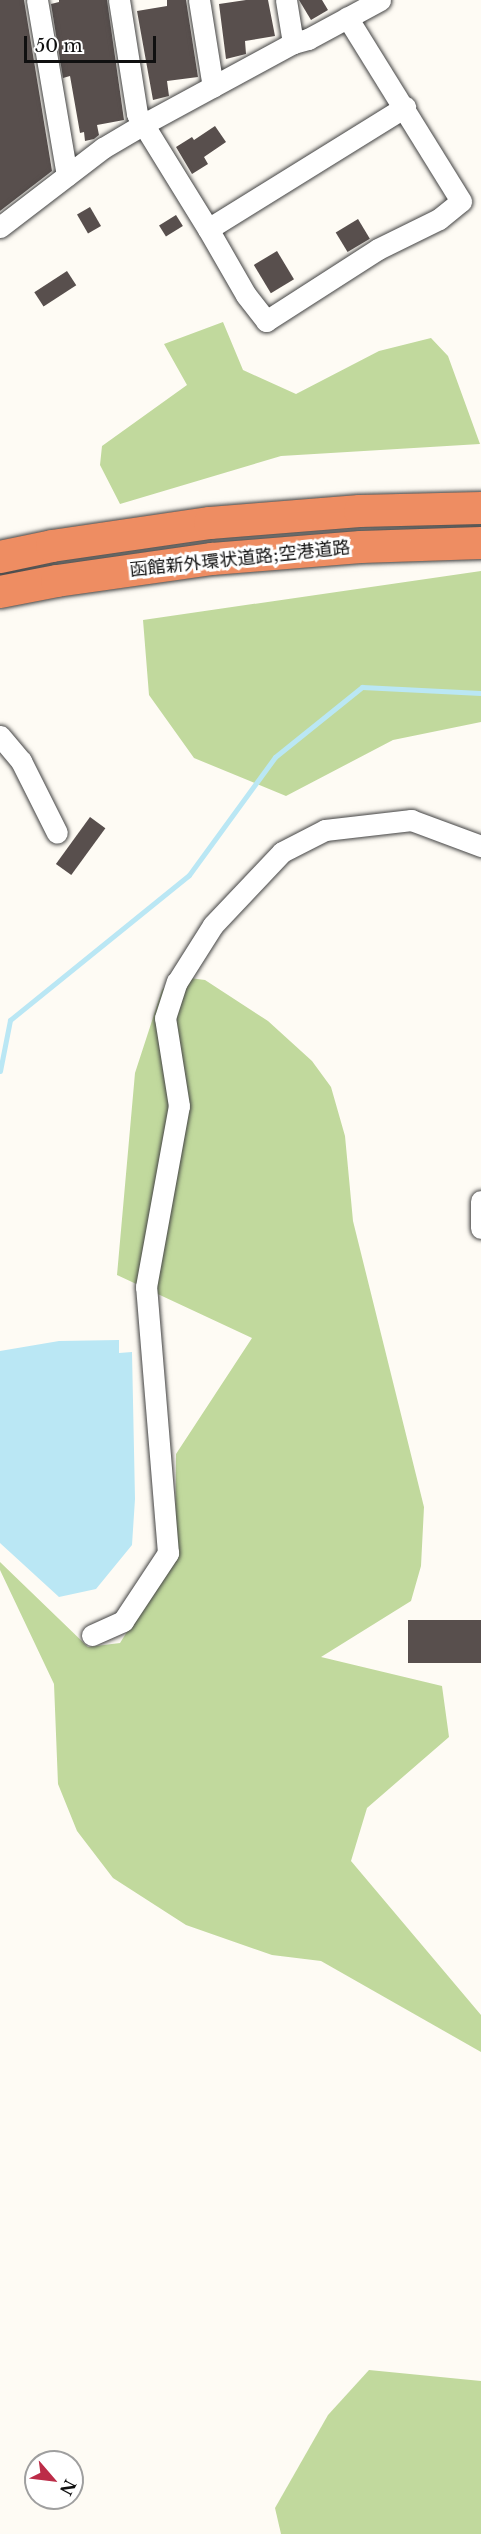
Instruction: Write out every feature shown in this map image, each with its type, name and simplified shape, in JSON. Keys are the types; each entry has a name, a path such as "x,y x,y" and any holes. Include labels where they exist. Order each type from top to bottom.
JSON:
{"highway":[{"name":"函館新外環状道路;空港道路","path":"0,556 52,546 210,523 360,511 481,508"},
{"name":"函館新外環状道路;空港道路","path":"0,592 57,581 212,559 361,547 481,543"}],"street":[{"path":"37,0 67,176"},
{"path":"119,0 137,114 142,125 208,229 246,295 266,321 378,249 439,219 461,201 405,107 347,17"},
{"path":"199,0 213,87"},
{"path":"286,0 293,43"},
{"path":"0,227 103,148 293,43 308,39 380,0"},
{"path":"208,229 405,107"},
{"path":"0,736 21,760 57,833"},
{"path":"92,1635 123,1621 168,1553 146,1287 179,1106 165,1018 177,982 213,925 282,852 325,830 411,820 481,846"},
{"path":"481,1201 481,1228"}],"green space":[{"path":"223,322 243,370 296,394 379,351 431,338 448,356 480,444 281,456 120,504 100,465 102,446 187,385 164,344"},
{"path":"481,571 481,722 393,740 286,796 194,758 149,695 143,620"},
{"path":"174,976 205,980 268,1021 312,1061 331,1087 345,1136 353,1221 424,1507 421,1566 411,1601 321,1657 442,1686 449,1737 367,1808 351,1861 481,2015 481,2052 321,1961 272,1955 186,1925 113,1878 77,1831 58,1784 54,1684 0,1570 0,1562 88,1647 120,1643 175,1555 176,1454 252,1338 117,1275 135,1073 162,990"},
{"path":"369,2370 481,2381 481,2534 281,2534 275,2508 328,2415"}],"water":[{"path":"119,1340 119,1353 132,1352 135,1499 132,1545 96,1589 59,1597 0,1543 0,1351 59,1341"}],"building":[{"path":"0,0 24,0 52,171 0,211"},
{"path":"59,0 107,0 124,120 97,125 99,135 85,141 84,132 80,133 70,76 63,78 51,4"},
{"path":"167,0 186,0 198,77 167,81 169,96 153,100 137,11 167,6"},
{"path":"268,0 275,36 245,41 246,54 226,59 219,4"},
{"path":"299,0 322,0 328,10 311,20"},
{"path":"215,126 226,142 204,157 208,164 192,174 176,147 192,137 194,140"},
{"path":"90,207 101,226 88,234 77,214"},
{"path":"176,215 183,226 166,237 159,226"},
{"path":"358,219 370,239 348,252 336,232"},
{"path":"277,251 294,279 271,293 254,265"},
{"path":"67,271 76,285 44,306 34,292"},
{"path":"90,817 105,828 71,875 56,864"},
{"path":"408,1620 481,1620 481,1663 408,1663"}],"waterway":[{"path":"0,1071 10,1020 189,875 275,757 362,687 481,693"}]}
